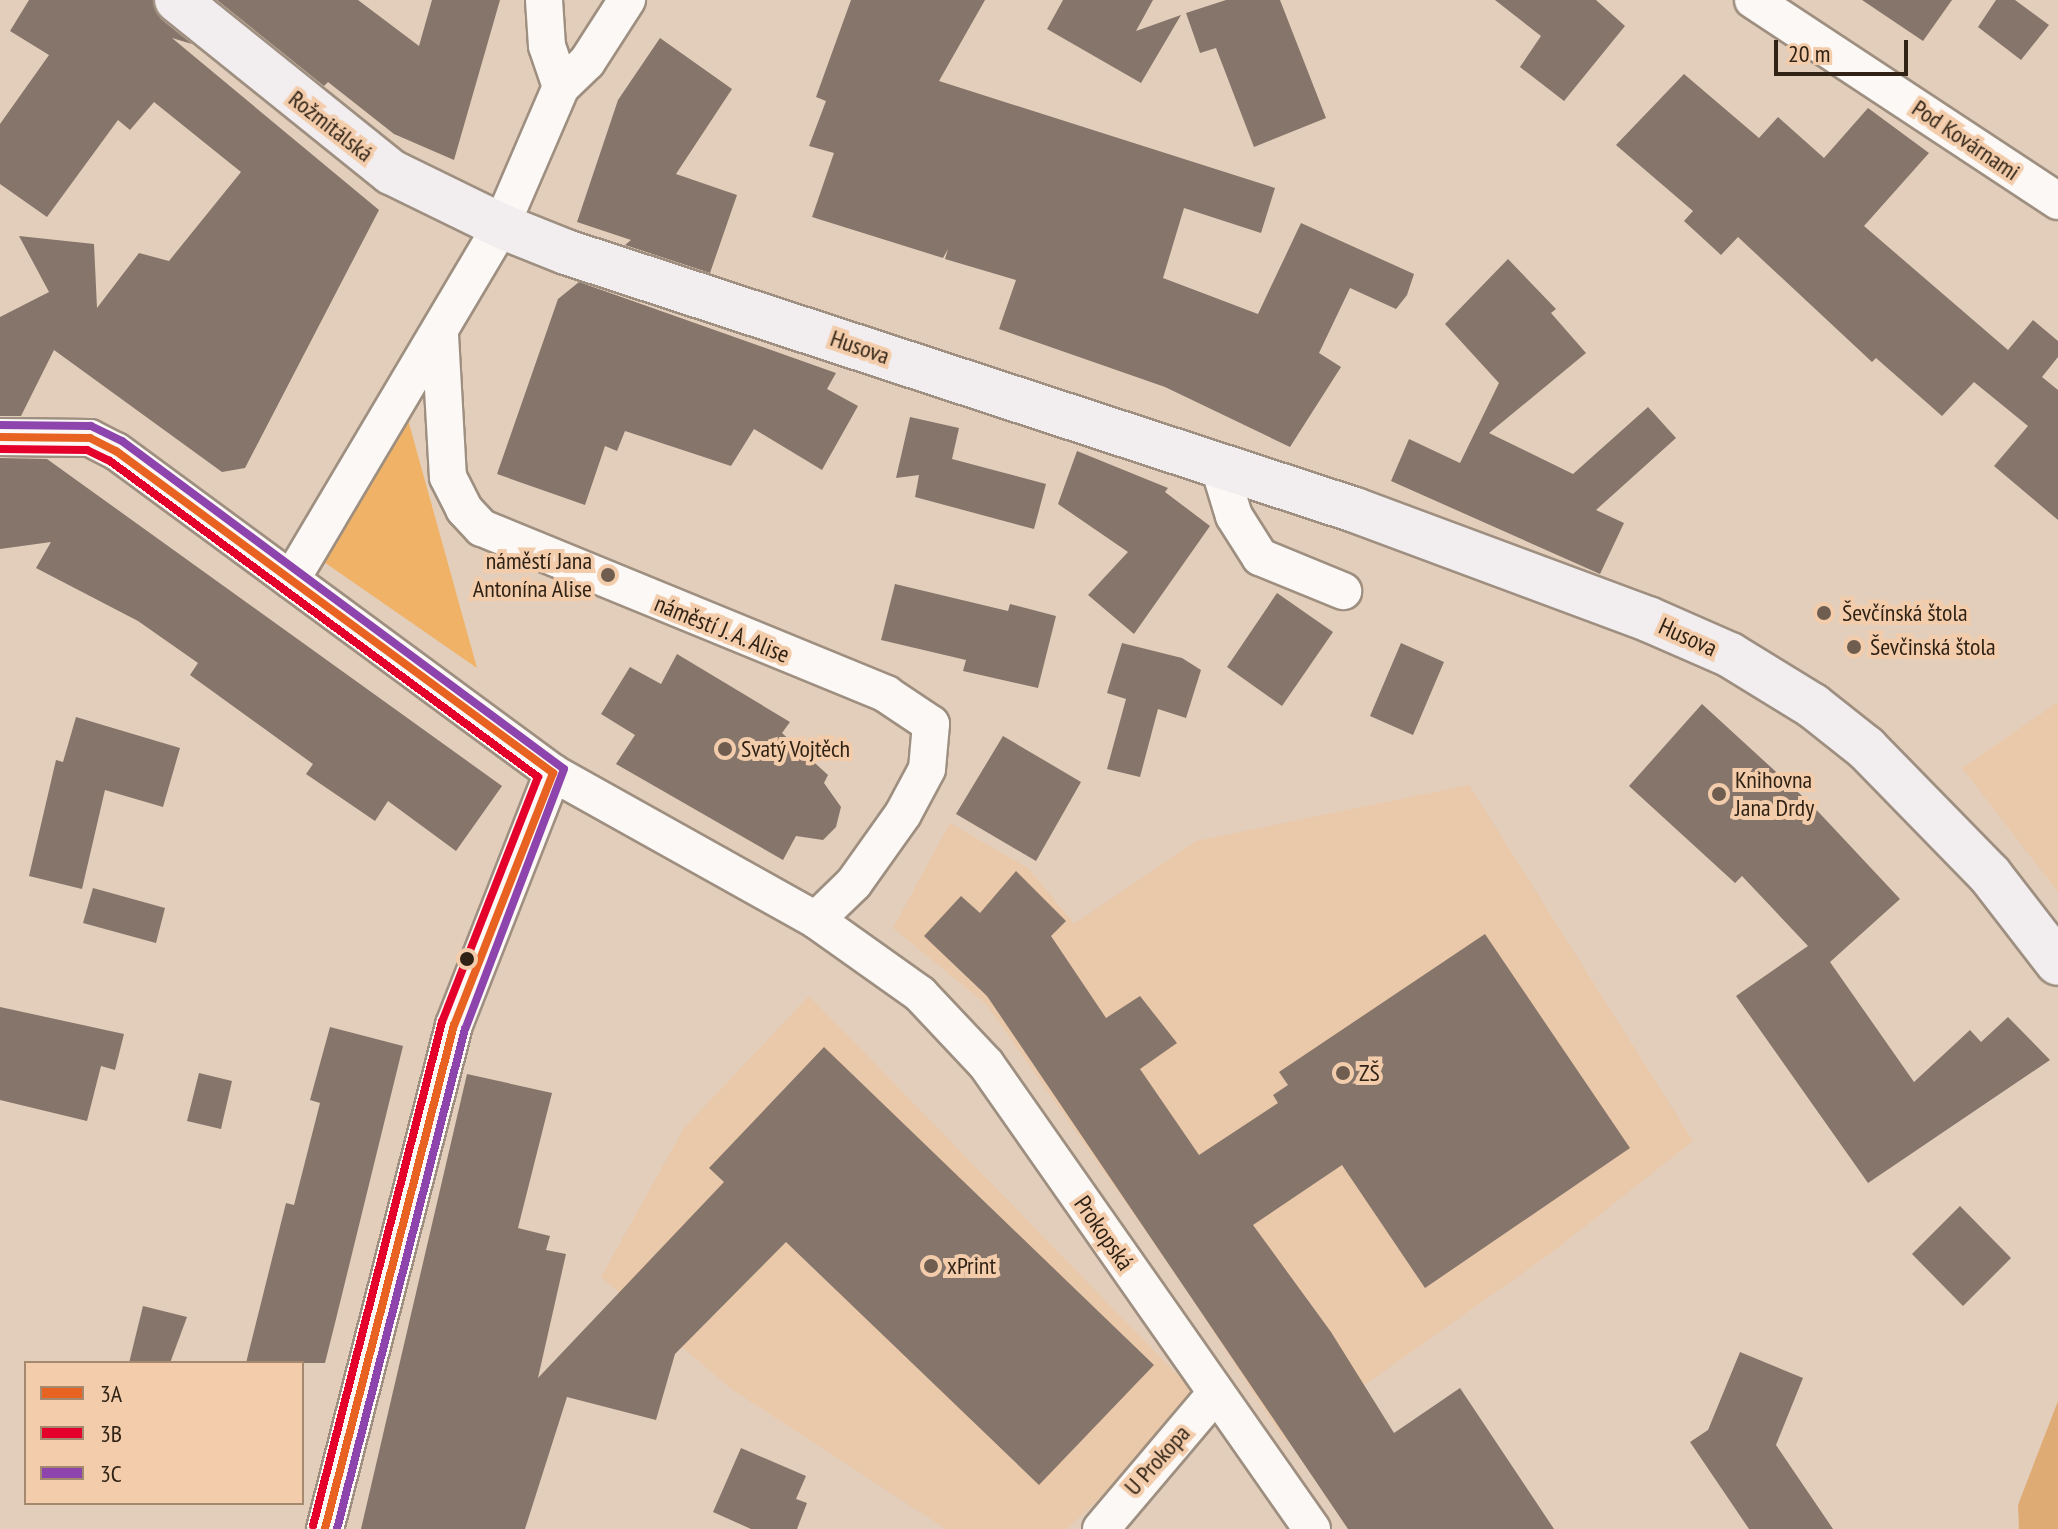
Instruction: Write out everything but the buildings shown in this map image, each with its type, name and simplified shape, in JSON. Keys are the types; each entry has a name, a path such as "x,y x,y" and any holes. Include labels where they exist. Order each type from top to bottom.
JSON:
{"main road":[{"name":"Rožmitálská","path":"177,0 391,172 501,226"},
{"name":"Husova","path":"501,226 566,252 1369,515 1648,619 1730,655 1813,706 1866,748 1990,875 2058,963"}],"street":[{"path":"544,0 547,46 561,87"},
{"path":"291,580 440,335 501,226 561,87 587,62 627,0"},
{"name":"Pod Kovárnami","path":"1753,0 2058,201"},
{"name":"náměstí J. A. Alise","path":"440,335 448,477 464,509 482,528 886,694 931,724 927,769 903,814 854,883 816,920"},
{"path":"0,437 90,438 116,451 553,773 816,920"},
{"path":"1219,467 1234,516 1260,557 1343,591"},
{"path":"325,1529 454,1025 553,773"},
{"name":"Prokopská","path":"816,920 873,958 956,1026 986,1064 1312,1529"},
{"name":"U Prokopa","path":"1101,1529 1216,1393"}],"shaded area":[{"path":"407,416 477,668 324,562"},
{"path":"2058,702 2058,892 1962,768"},
{"name":"ZŠ","path":"1469,785 1693,1141 1551,1253 1285,1441 1177,1276 987,1005 893,928 950,823 1029,869 1074,924 1196,841"},
{"path":"809,996 1203,1401 1067,1529 946,1529 730,1388 601,1277 684,1128"},
{"path":"2058,1401 2058,1529 2019,1529 2018,1505"}],"transit line":[{"name":"3C","path":"0,425 91,426 122,441 564,769 465,1029 337,1529"},
{"name":"3A","path":"0,437 90,438 116,451 553,773 454,1025 325,1529"},
{"name":"3B","path":"0,449 87,450 110,461 538,777 442,1022 313,1526"}],"place":[{"name":"náměstí Jana Antonína Alise","path":"608,575"},
{"name":"Ševčínská štola","path":"1824,613"},
{"name":"Ševčinská štola","path":"1854,647"},
{"name":"Svatý Vojtěch","path":"725,749"},
{"name":"Knihovna Jana Drdy","path":"1719,794"},
{"name":"ZŠ","path":"1343,1073"},
{"name":"xPrint","path":"931,1266"}]}
